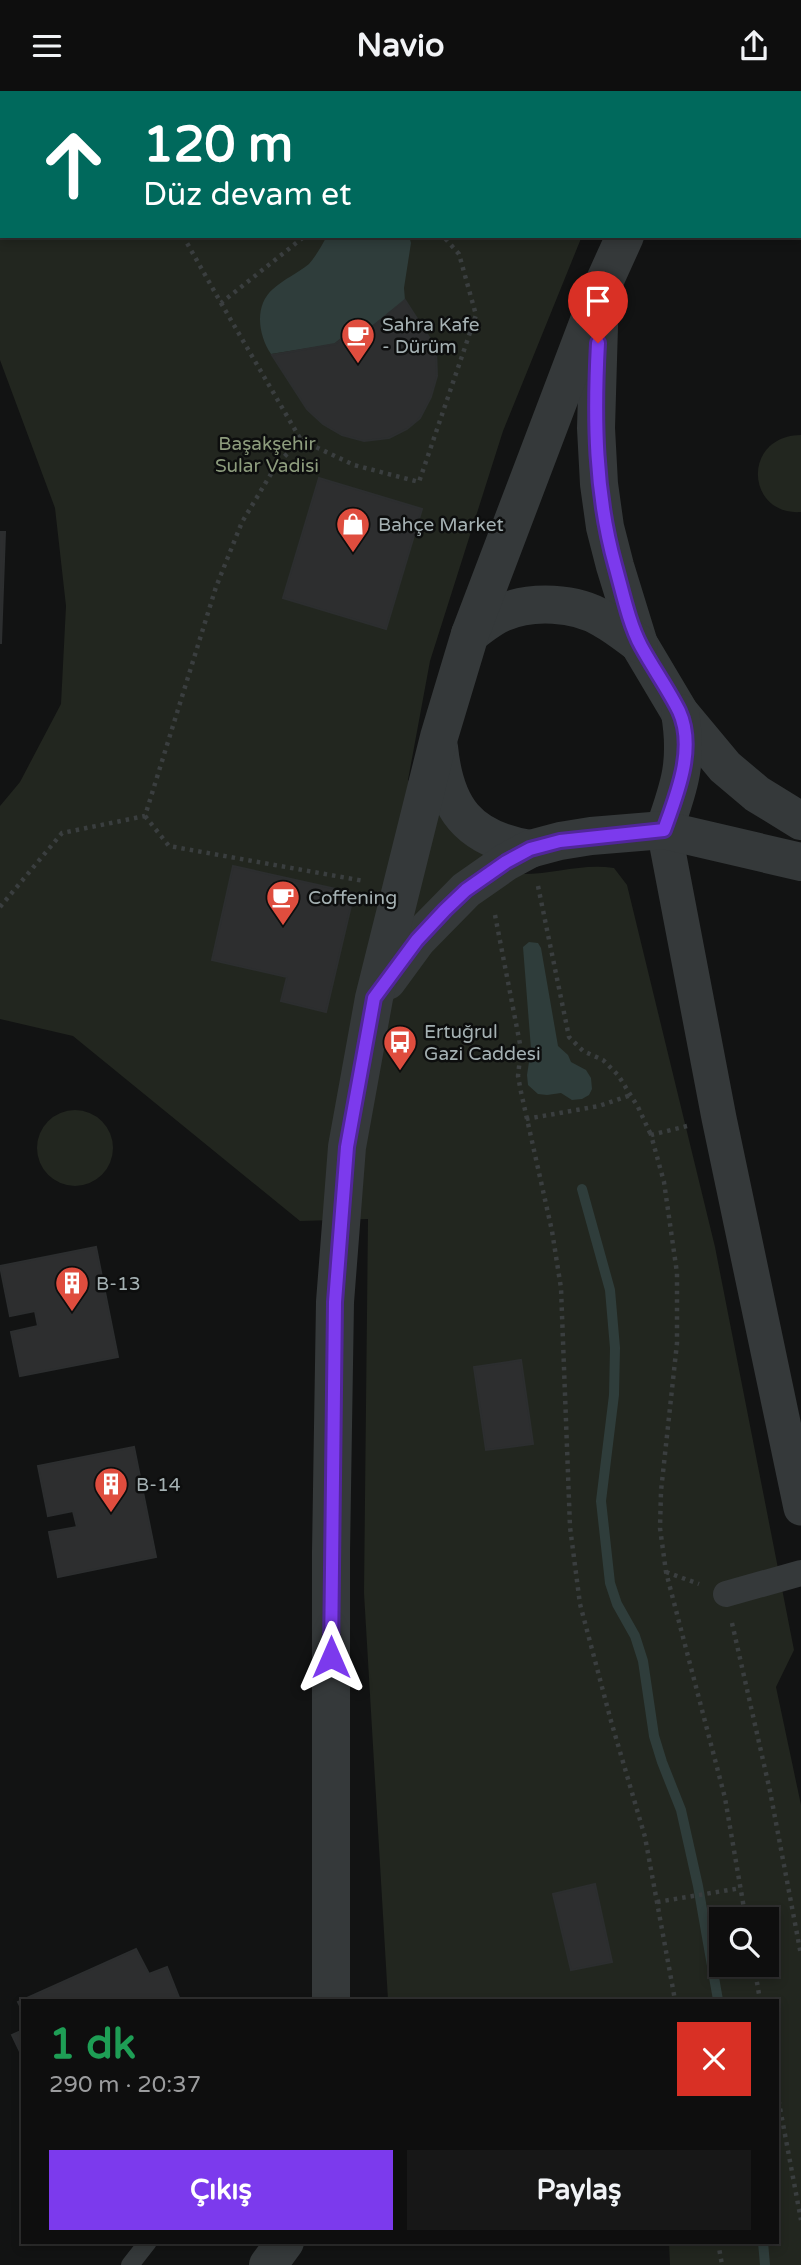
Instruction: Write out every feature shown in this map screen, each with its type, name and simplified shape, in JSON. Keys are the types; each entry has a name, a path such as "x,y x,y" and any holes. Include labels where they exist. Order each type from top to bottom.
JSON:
{"street":[{"path":"331,1999 331,1552 335,1302 347,1147 374,998 439,737 470,634 601,289 624,238"},
{"path":"601,289 597,371 599,484 605,527 639,644 680,713 725,767 757,794 801,821"},
{"path":"470,634 504,612 544,605 568,607 601,617 639,644"},
{"path":"680,713 685,740 684,763 664,830 719,1118 801,1508"},
{"path":"439,737 445,780 463,817 493,840 530,849"},
{"path":"374,998 417,940 452,903 487,874 530,849 591,836 664,830 801,862"},
{"path":"726,1594 801,1573"},
{"path":"268,2265 284,2244"}],"lane":[{"path":"130,2265 146,2244"}],"path":[{"path":"184,238 301,440 354,465 419,482 476,314 459,254 445,238"},
{"path":"221,303 302,238"},
{"path":"145,815 216,587 242,522 277,464 301,440"},
{"path":"145,815 169,846 342,877"},
{"path":"0,907 62,834 145,815"},
{"path":"530,849 569,1037 583,1051 603,1060 618,1075 651,1135 664,1182 677,1273 677,1343 661,1491 660,1528 666,1572 725,1798 744,1907"},
{"path":"487,874 522,1049 518,1076 552,1231 561,1288 570,1527 580,1604 645,1837 675,1999"},
{"path":"526,1119 599,1106 631,1095"},
{"path":"651,1135 719,1118"},
{"path":"726,1594 770,1791 801,1955"},
{"path":"657,1902 741,1888"},
{"path":"756,1977 760,1999"},
{"path":"779,2103 801,2220"},
{"path":"718,2244 722,2265"}],"green space":[{"name":"Başakşehir Sular Vadisi","path":"0,238 581,238 503,431 430,661 408,780 471,846 516,873 591,867 614,868 627,885 715,1247 794,1650 776,1687 801,1805 801,2265 670,2265 669,2244 779,2244 779,1999 388,1999 364,1593 368,1219 300,1221 73,1036 0,1019 0,806 20,782 61,704 66,606 55,508 0,360"},
{"path":"801,435 801,512 783,510 769,502 761,490 758,475 760,461 768,448 782,439"},
{"path":"75,1110 89,1113 102,1121 110,1134 113,1148 110,1162 102,1175 89,1183 75,1186 61,1183 48,1175 40,1162 37,1148 40,1134 48,1121 61,1113"}],"shaded area":[{"path":"326,238 410,238 405,300 372,326 352,329 334,344 271,354 261,329 263,303 273,289 309,264"},
{"path":"529,942 538,943 541,948 558,1046 571,1062 586,1070 591,1078 592,1089 589,1095 582,1099 572,1100 561,1093 538,1094 528,1085 531,1049 523,947"}],"building":[{"name":"Sahra Kafe - Dürüm","path":"405,300 436,348 437,376 431,397 420,418 407,429 389,438 364,441 342,435 323,424 307,409 272,355 335,344 353,330 372,327"},
{"name":"Bahçe Market","path":"319,478 422,509 386,629 283,598"},
{"path":"0,532 5,532 1,643 0,643"},
{"name":"Coffening","path":"233,866 354,893 326,1012 281,1001 287,977 212,960"},
{"name":"B-13","path":"96,1247 118,1357 20,1376 11,1332 38,1326 35,1311 10,1316 0,1266"},
{"path":"521,1360 533,1444 486,1450 474,1367"},
{"name":"B-14","path":"134,1447 156,1557 58,1577 49,1532 77,1527 73,1511 48,1516 38,1466"},
{"path":"595,1884 612,1962 571,1970 553,1894"},
{"path":"136,1949 149,1974 167,1967 180,1999 25,1999"},
{"path":"21,2031 21,2054 12,2035"}],"waterway":[{"path":"582,1189 610,1290 615,1348 614,1395 601,1501 610,1583 617,1604 635,1636 643,1661 654,1736 681,1810 698,1886 718,1999"},
{"path":"763,2244 765,2265"}],"place":[{"name":"Sahra Kafe - Dürüm","path":"358,365"},
{"name":"Bahçe Market","path":"353,554"},
{"name":"Coffening","path":"283,927"},
{"name":"Ertuğrul Gazi Caddesi","path":"400,1072"},
{"name":"B-13","path":"72,1313"},
{"name":"B-14","path":"111,1514"}],"route":[{"path":"331,1657 335,1302 347,1147 374,998 417,940 466,890 487,874 530,849 560,841 606,834 664,830 681,780 685,740 680,713 639,644 605,527 596,428 598,343"}]}
